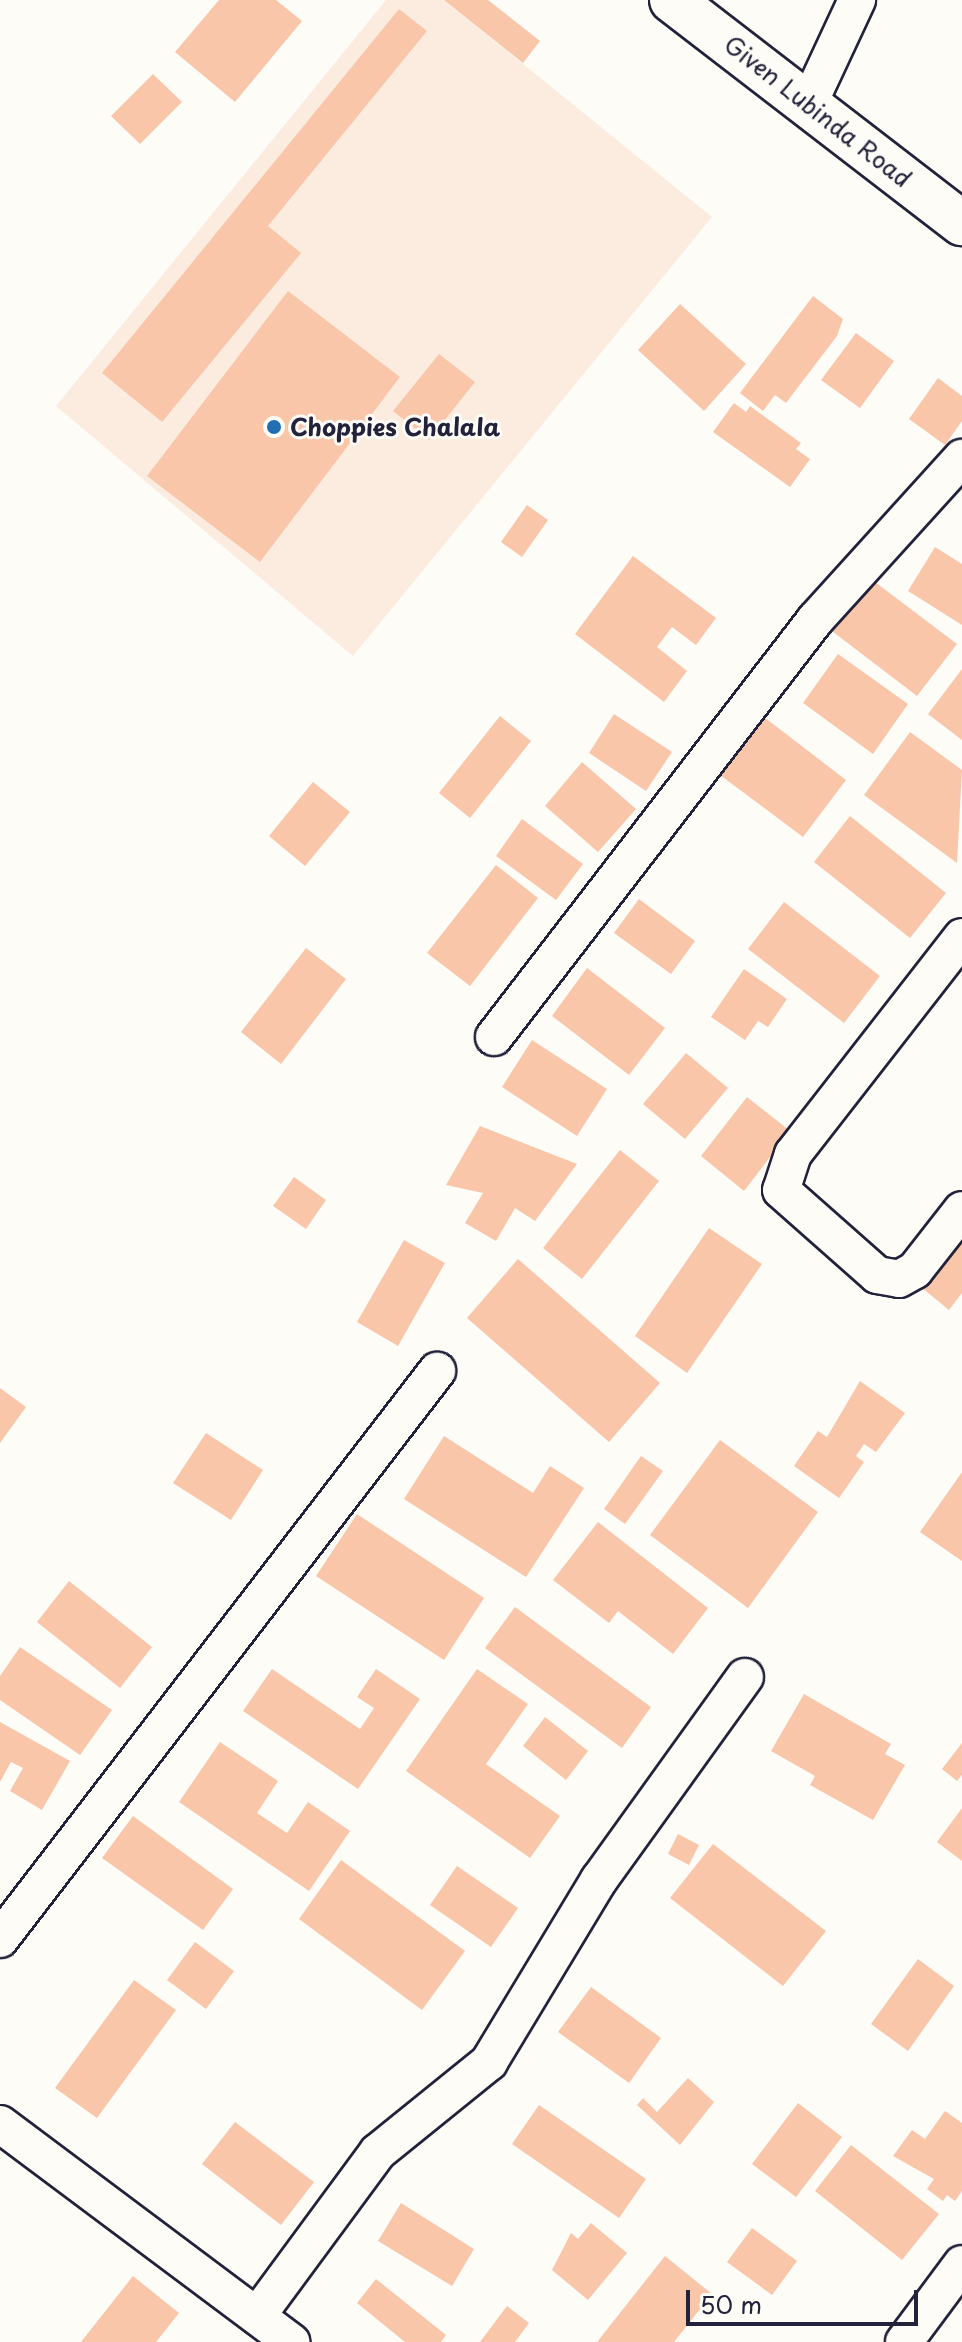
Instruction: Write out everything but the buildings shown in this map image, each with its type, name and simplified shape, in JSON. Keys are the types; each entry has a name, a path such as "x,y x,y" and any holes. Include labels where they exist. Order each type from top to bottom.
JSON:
{"street":[{"name":"Given Lubinda Road","path":"672,0 962,223"},
{"path":"809,103 857,0"},
{"path":"494,1037 815,620 962,458"},
{"path":"962,937 793,1154 781,1190 877,1275 899,1279 915,1270 962,1210"},
{"path":"0,1939 437,1371"},
{"path":"257,2316 378,2152 489,2062 599,1880 745,1677"},
{"path":"0,2124 291,2342"},
{"path":"904,2342 962,2264"}],"shaded area":[{"path":"386,0 444,0 712,217 353,656 56,406"}],"place":[{"name":"Choppies Chalala","path":"274,427"}]}
